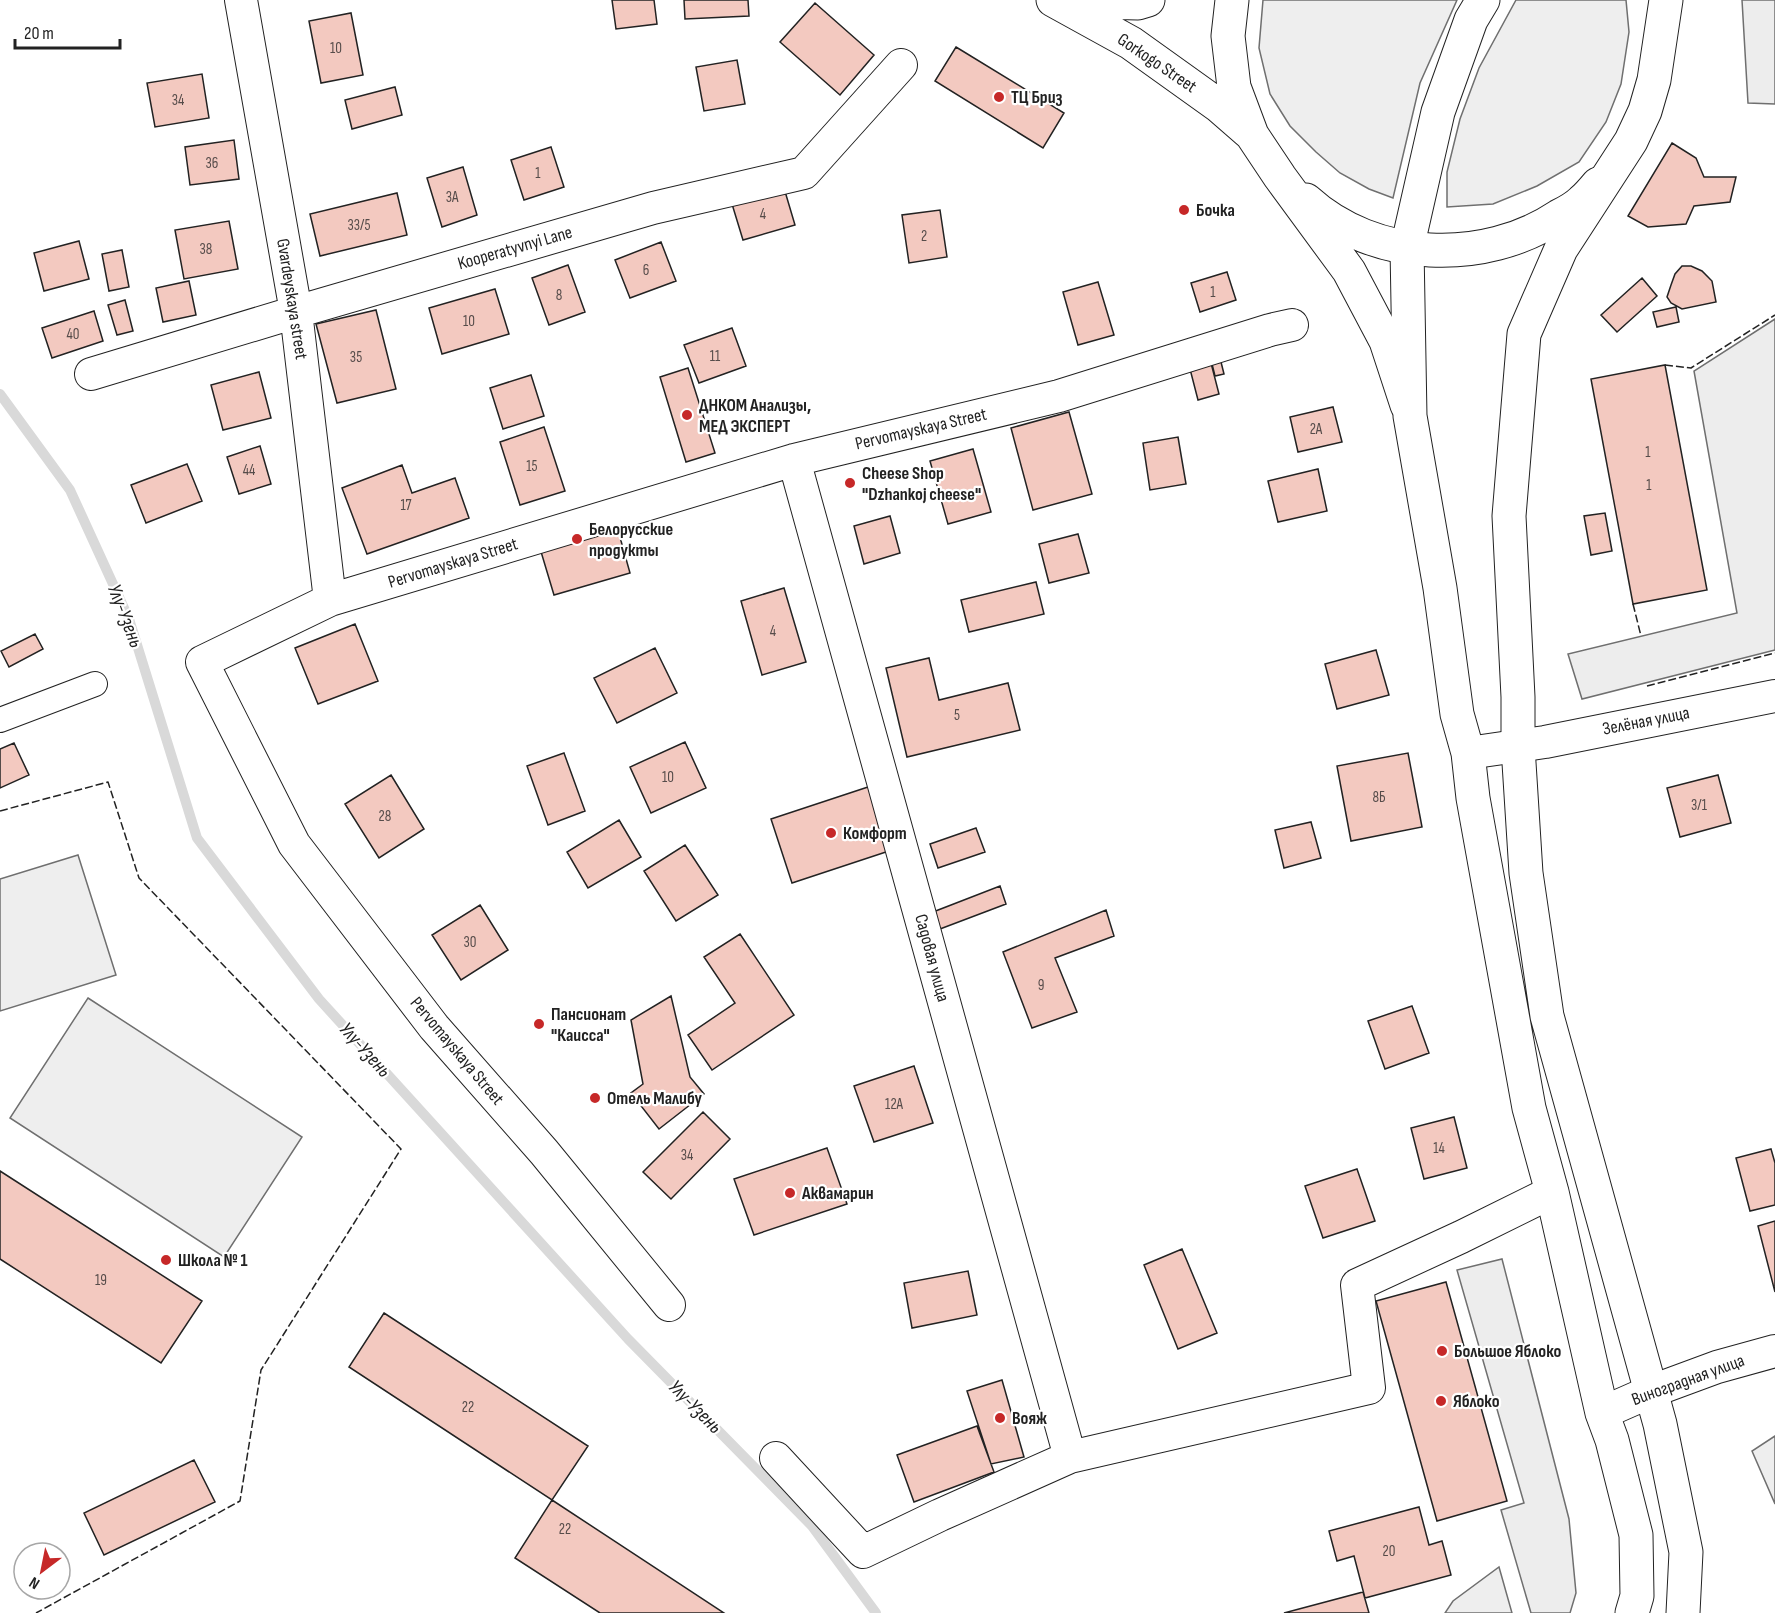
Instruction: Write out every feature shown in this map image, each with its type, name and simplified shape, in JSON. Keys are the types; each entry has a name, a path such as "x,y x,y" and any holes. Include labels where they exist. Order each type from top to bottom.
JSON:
{"main road":[{"name":"Gorkogo Street","path":"1055,1 1138,3 1148,0"},
{"path":"1233,0 1228,36 1234,87 1252,135 1349,271 1386,341 1410,416 1440,588 1457,714 1468,753 1473,798 1529,1108 1552,1192 1602,1413 1612,1440 1636,1535 1637,1596 1632,1613"},
{"path":"1410,416 1407,248 1438,112 1471,21 1483,0"},
{"path":"1653,0 1659,48"},
{"path":"1666,0 1654,80 1645,111 1631,141 1561,249 1524,334 1509,516 1518,697 1518,747 1526,873 1547,1016 1652,1391 1686,1552 1683,1613"},
{"name":"Gorkogo Street","path":"1055,1 1131,43 1219,106 1252,135"},
{"path":"1280,177 1317,210 1359,234 1407,248 1454,252 1500,244 1543,227 1582,202 1614,168"}],"street":[{"name":"Gvardeyskaya street","path":"241,0 296,312 330,600"},
{"name":"Kooperatyvnyi Lane","path":"91,374 653,208 804,173 901,65"},
{"name":"Pervomayskaya Street","path":"669,1305 544,1152 434,1027 294,844 202,662 330,600 794,460 1059,396 1292,325"},
{"name":"Садовая улица","path":"794,460 1070,1457"},
{"path":"0,720 96,684"},
{"name":"Зелёная улица","path":"1468,753 1518,747 1775,696"},
{"path":"776,1458 863,1552 1070,1457 1369,1388 1358,1285 1552,1192"},
{"name":"Виноградная улица","path":"1602,1413 1717,1366 1775,1351"}],"shaded area":[{"path":"1263,0 1457,0 1420,83 1393,198 1369,189 1340,173 1290,126 1270,94 1259,48"},
{"path":"1516,0 1626,0 1629,32 1621,84 1606,122 1579,162 1537,186 1493,204 1447,207 1447,172 1460,119 1479,68"},
{"path":"1742,0 1775,0 1775,104 1748,103"},
{"path":"1775,319 1775,650 1582,699 1568,654 1737,613 1694,371"},
{"path":"78,855 116,975 0,1011 0,879"},
{"path":"88,998 302,1137 224,1257 10,1118"},
{"path":"1502,1259 1569,1519 1576,1593 1570,1613 1531,1613 1501,1510 1524,1503 1457,1270"},
{"path":"1775,1436 1775,1504 1752,1451"},
{"path":"1499,1567 1512,1613 1445,1613 1453,1601"}],"building":[{"path":"612,0 654,0 657,24 616,29"},
{"path":"684,0 748,0 749,16 685,19"},
{"path":"815,3 874,55 840,95 780,42"},
{"path":"351,13 363,75 321,83 309,21"},
{"name":"ТЦ Бриз","path":"956,47 1064,113 1043,148 935,81"},
{"path":"737,60 745,104 704,111 696,67"},
{"path":"202,74 209,118 155,127 147,83"},
{"path":"395,87 402,115 352,129 345,100"},
{"path":"234,140 239,179 190,185 185,147"},
{"path":"1672,143 1696,158 1704,177 1736,177 1730,202 1694,206 1686,224 1648,227 1628,216"},
{"path":"551,147 564,187 524,200 511,160"},
{"path":"463,167 477,215 442,227 427,178"},
{"path":"784,188 795,225 743,240 732,204"},
{"path":"397,193 407,235 320,256 310,214"},
{"path":"940,210 947,257 909,263 902,215"},
{"path":"229,221 238,269 184,279 175,230"},
{"path":"79,241 89,279 44,291 34,253"},
{"path":"661,242 676,281 630,298 615,260"},
{"path":"122,250 129,287 109,291 102,254"},
{"path":"568,265 585,312 549,325 532,278"},
{"path":"1682,266 1691,266 1702,271 1712,281 1716,302 1682,309 1671,303 1667,297 1675,274"},
{"path":"1227,272 1236,300 1200,312 1191,283"},
{"path":"1642,278 1657,296 1617,332 1601,315"},
{"path":"189,281 196,315 163,322 156,288"},
{"path":"1098,282 1114,335 1078,345 1063,292"},
{"path":"495,289 509,334 442,354 429,308"},
{"path":"125,300 133,331 117,335 108,305"},
{"path":"1676,307 1679,322 1657,327 1653,312"},
{"path":"376,310 396,389 337,403 316,324"},
{"path":"94,311 103,341 52,358 42,328"},
{"path":"732,328 746,366 699,383 684,345"},
{"path":"1221,362 1224,374 1215,376 1212,364"},
{"path":"1211,363 1219,394 1198,400 1190,369"},
{"path":"1665,365 1707,590 1633,604 1591,379"},
{"name":"ДНКОМ Анализы, МЕД ЭКСПЕРТ","path":"688,368 715,453 686,462 660,377"},
{"path":"259,372 271,418 223,430 211,385"},
{"path":"531,375 544,416 503,429 490,388"},
{"path":"1333,407 1342,442 1298,452 1290,417"},
{"path":"1069,412 1092,494 1033,510 1011,428"},
{"path":"544,427 565,491 520,505 500,442"},
{"path":"1178,437 1186,484 1150,490 1143,443"},
{"path":"260,446 271,484 239,494 227,457"},
{"path":"973,449 991,512 948,524 930,461"},
{"path":"187,464 202,501 146,523 131,485"},
{"path":"402,465 412,493 455,478 469,518 367,554 342,488"},
{"path":"1318,469 1327,511 1278,522 1268,481"},
{"path":"1605,513 1612,551 1591,555 1584,516"},
{"path":"890,516 900,553 864,564 854,526"},
{"path":"616,523 630,573 554,595 539,545"},
{"path":"1078,534 1089,573 1049,583 1039,544"},
{"path":"1036,582 1044,614 969,632 961,600"},
{"path":"784,588 806,662 762,675 741,601"},
{"path":"355,624 378,681 318,704 295,648"},
{"path":"35,634 43,649 9,667 1,651"},
{"path":"655,648 677,693 617,723 594,678"},
{"path":"1376,650 1389,695 1337,709 1325,664"},
{"path":"929,658 939,700 1008,683 1020,730 907,757 886,668"},
{"path":"685,742 706,788 651,813 630,767"},
{"path":"14,743 29,775 0,788 0,749"},
{"path":"564,753 585,811 548,825 527,766"},
{"path":"1408,753 1422,827 1351,841 1337,766"},
{"path":"391,775 424,829 379,858 345,804"},
{"path":"1718,775 1731,823 1680,837 1667,788"},
{"path":"871,786 892,850 792,883 771,819"},
{"path":"619,820 641,857 588,888 567,852"},
{"path":"1311,822 1321,858 1284,868 1275,830"},
{"path":"976,828 985,852 938,868 930,844"},
{"path":"685,845 718,895 676,921 644,871"},
{"path":"1000,886 1006,904 940,929 933,912"},
{"path":"480,905 508,950 461,980 432,935"},
{"path":"1106,910 1114,936 1055,958 1077,1012 1032,1028 1003,952"},
{"path":"740,934 794,1015 712,1070 688,1035 735,1003 704,957"},
{"path":"671,996 690,1077 704,1094 659,1129 631,1093 643,1084 631,1020"},
{"path":"1412,1006 1429,1053 1385,1069 1368,1021"},
{"path":"914,1066 933,1123 874,1142 854,1086"},
{"path":"703,1112 730,1139 671,1199 643,1172"},
{"path":"1454,1117 1467,1168 1424,1179 1411,1128"},
{"path":"827,1148 847,1204 754,1235 734,1179"},
{"path":"1771,1149 1775,1163 1775,1205 1750,1211 1736,1158"},
{"path":"1357,1169 1375,1221 1323,1238 1305,1186"},
{"path":"0,1171 202,1301 161,1363 0,1259"},
{"path":"1775,1221 1775,1292 1758,1226"},
{"path":"1182,1249 1217,1333 1178,1349 1144,1265"},
{"path":"968,1271 977,1315 912,1328 904,1283"},
{"name":"Яблоко","path":"1446,1282 1507,1501 1437,1521 1376,1301"},
{"path":"384,1313 588,1446 552,1500 349,1367"},
{"path":"1002,1380 1024,1457 991,1464 967,1391"},
{"path":"977,1426 994,1472 914,1502 897,1455"},
{"path":"194,1460 215,1502 104,1555 84,1513"},
{"path":"552,1500 724,1613 600,1613 515,1558"},
{"path":"1419,1507 1429,1545 1442,1541 1451,1575 1365,1598 1354,1556 1337,1561 1329,1531"},
{"path":"1363,1592 1369,1613 1284,1613"}],"waterway":[{"name":"Улу-Узень","path":"0,394 70,490 129,619 197,838 319,999 628,1339 812,1526 876,1613"}],"fence":[{"path":"1665,365 1691,368 1775,315"},
{"path":"1633,604 1641,636"},
{"path":"1647,686 1775,653"},
{"path":"0,811 108,782 139,878 401,1149 261,1370 240,1501 36,1613"}],"place":[{"name":"ТЦ Бриз","path":"999,97"},
{"name":"Бочка","path":"1184,210"},
{"name":"ДНКОМ Анализы, МЕД ЭКСПЕРТ","path":"687,415"},
{"name":"Cheese Shop \"Dzhankoj cheese\"","path":"850,483"},
{"name":"Белорусские продукты","path":"577,539"},
{"name":"Комфорт","path":"831,833"},
{"name":"Пансионат \"Каисса\"","path":"539,1024"},
{"name":"Отель Малибу","path":"595,1098"},
{"name":"Аквамарин","path":"790,1193"},
{"name":"Школа № 1","path":"166,1260"},
{"name":"Большое Яблоко","path":"1442,1351"},
{"name":"Яблоко","path":"1441,1401"},
{"name":"Вояж","path":"1000,1418"}]}
